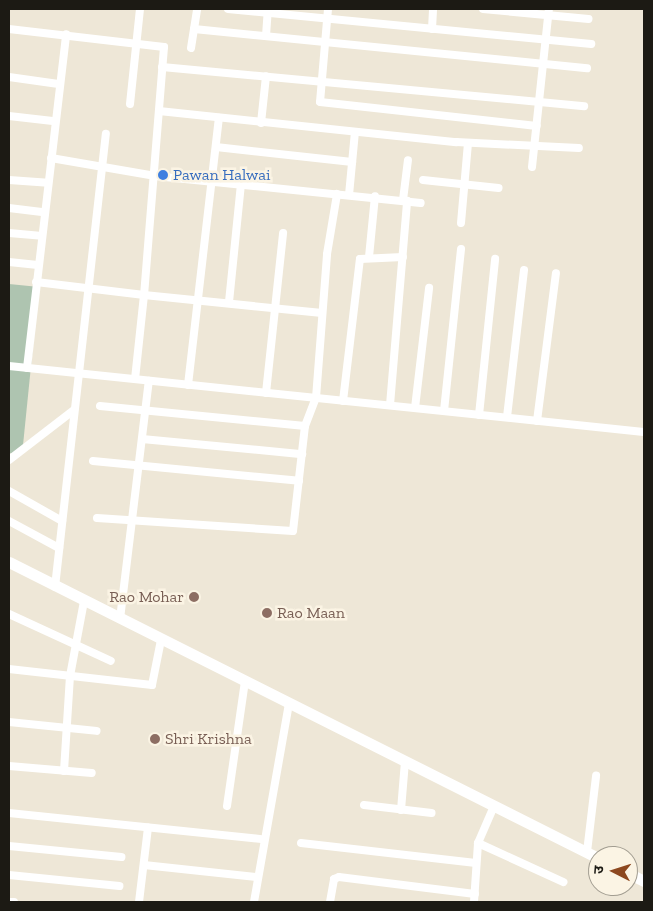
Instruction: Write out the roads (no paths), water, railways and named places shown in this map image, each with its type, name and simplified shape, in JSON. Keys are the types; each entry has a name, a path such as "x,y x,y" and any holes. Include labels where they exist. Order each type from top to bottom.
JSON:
{"street":[{"path":"130,104 140,9"},
{"path":"191,48 197,9"},
{"path":"228,9 268,10 327,20 590,44"},
{"path":"328,9 320,80 321,103 537,126"},
{"path":"432,9 432,29"},
{"path":"484,9 549,12 589,19"},
{"path":"266,36 268,10"},
{"path":"532,167 549,12"},
{"path":"9,29 136,42 164,47 144,295 135,379"},
{"path":"194,29 587,68"},
{"path":"27,368 51,158 53,121 66,34"},
{"path":"162,67 320,80 584,106"},
{"path":"261,123 266,76"},
{"path":"9,77 59,84"},
{"path":"158,111 468,143 579,148"},
{"path":"9,116 53,121"},
{"path":"188,385 219,118"},
{"path":"349,195 355,132"},
{"path":"55,587 106,134"},
{"path":"461,223 466,184 468,143"},
{"path":"216,147 352,162"},
{"path":"51,158 154,176 376,196 421,203"},
{"path":"390,406 403,257 408,160"},
{"path":"9,180 48,183"},
{"path":"423,180 499,188"},
{"path":"229,302 240,184"},
{"path":"97,518 132,522 293,531 305,426 316,398 322,313 338,194"},
{"path":"369,257 376,196"},
{"path":"9,208 44,212"},
{"path":"9,233 42,236"},
{"path":"266,393 283,233"},
{"path":"444,411 461,249"},
{"path":"343,401 359,262 369,257 403,257"},
{"path":"479,415 495,258"},
{"path":"9,262 38,265"},
{"path":"507,418 524,270"},
{"path":"537,420 556,273"},
{"path":"36,282 322,313"},
{"path":"415,408 429,288"},
{"path":"9,366 644,432"},
{"path":"120,619 149,380"},
{"path":"100,406 305,426"},
{"path":"9,460 74,410"},
{"path":"142,439 302,454"},
{"path":"93,461 299,481"},
{"path":"9,491 62,521"},
{"path":"9,521 60,548"},
{"path":"9,562 55,587 587,852 596,776"},
{"path":"64,771 70,676 84,601"},
{"path":"9,614 111,661"},
{"path":"9,669 152,685 161,640"},
{"path":"227,806 245,681"},
{"path":"254,902 262,840 268,829 289,704"},
{"path":"9,722 96,731"},
{"path":"401,810 405,761"},
{"path":"9,766 92,773"},
{"path":"364,805 432,813"},
{"path":"474,902 478,843 494,806"},
{"path":"9,814 262,840"},
{"path":"139,902 148,828"},
{"path":"301,843 476,863"},
{"path":"478,843 563,882"},
{"path":"9,846 121,857"},
{"path":"144,866 257,877"},
{"path":"9,875 119,886"},
{"path":"330,902 334,879 339,877 475,894"},
{"path":"9,902 14,902"}],"place":[{"name":"Pawan Halwai","path":"163,175"},
{"name":"Rao Mohar","path":"194,597"},
{"name":"Rao Maan","path":"267,613"},
{"name":"Shri Krishna","path":"155,739"}]}
